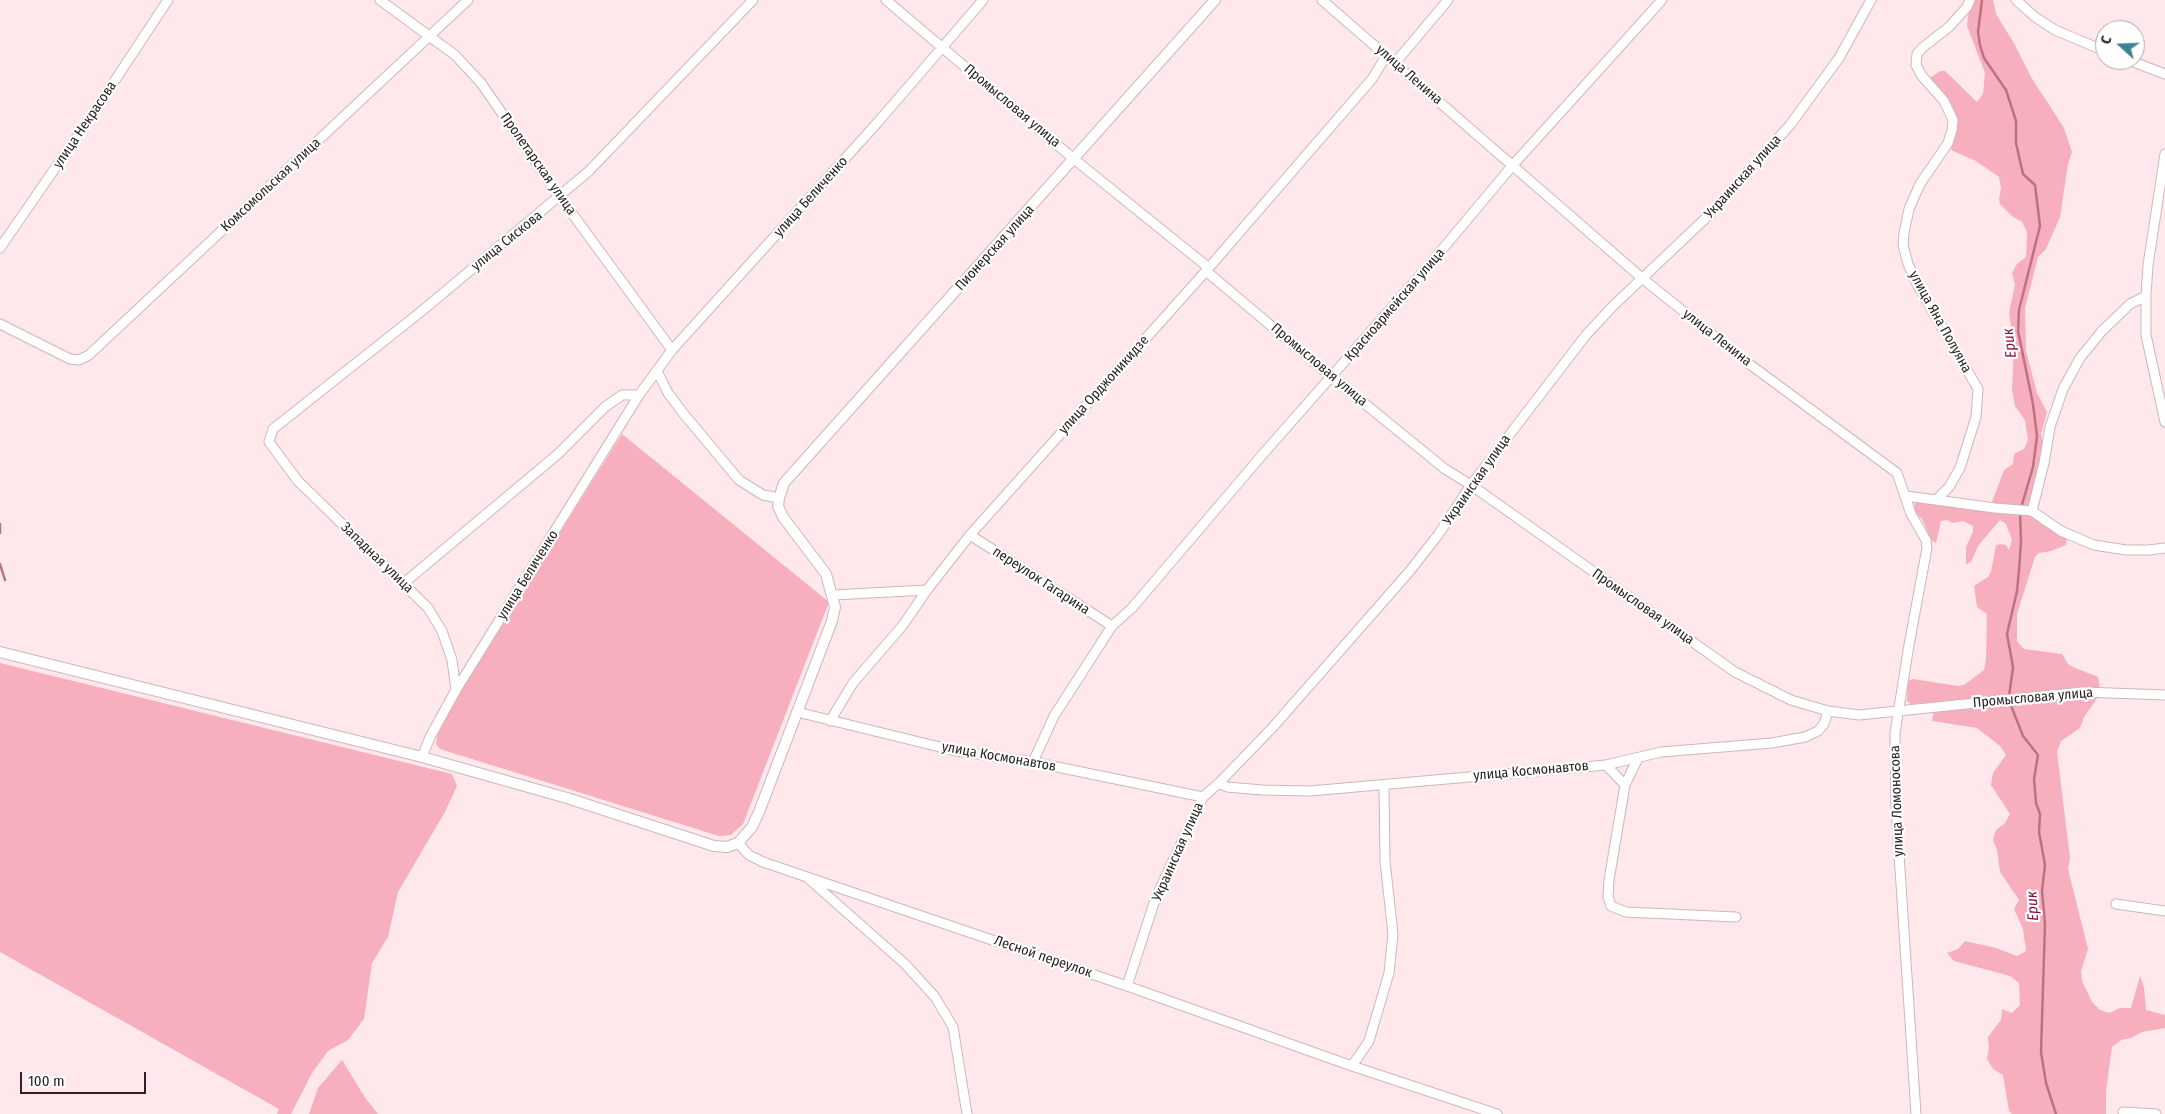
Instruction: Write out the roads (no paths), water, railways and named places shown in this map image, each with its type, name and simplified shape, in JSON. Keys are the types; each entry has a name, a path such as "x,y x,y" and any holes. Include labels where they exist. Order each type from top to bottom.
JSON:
{"street":[{"name":"улица Некрасова","path":"0,248 168,0"},
{"name":"Пролетарская улица","path":"380,0 455,54 481,83 560,197 672,350"},
{"name":"Комсомольская улица","path":"0,324 70,359 79,360 106,339 468,0"},
{"name":"улица Сискова","path":"269,442 273,429 415,316 589,171 753,0"},
{"name":"Промысловая улица","path":"886,0 1207,269 1332,377 1445,469 1471,485 1735,672 1791,700 1828,711 1858,715 2084,692 2165,695"},
{"name":"улица Беличенко","path":"422,757 433,730 456,690 639,395 657,370 672,350 878,122 983,0"},
{"name":"Пионерская улица","path":"779,498 784,483 1215,0"},
{"name":"улица Ленина","path":"1322,0 1642,279 1748,362 1898,473 1906,496"},
{"path":"1395,62 1448,0"},
{"name":"Красноармейская улица","path":"1033,762 1054,716 1112,626 1132,608 1263,454 1425,270 1512,166 1662,0"},
{"name":"Украинская улица","path":"1127,986 1156,897 1203,797 1273,727 1409,572 1438,535 1471,485 1586,335 1613,306 1708,216 1790,125 1839,58 1871,0"},
{"name":"улица Яна Полуяна","path":"1937,499 1949,487 1960,468 1976,417 1978,389 1918,286 1908,264 1903,245 1909,209 1920,184 1948,143 1952,130 1952,120 1944,101 1922,76 1916,65 1917,54 1949,27 1967,8 1970,0"},
{"path":"2016,0 2035,17 2055,30 2095,48"},
{"name":"улица Орджоникидзе","path":"830,721 853,683 904,625 927,590 970,535 1207,269 1372,79 1386,56"},
{"path":"2145,66 2165,74"},
{"path":"2165,154 2148,265 2146,296 2146,336 2165,422"},
{"path":"2032,510 2044,463 2050,428 2063,389 2080,358 2102,331 2130,304 2146,296"},
{"path":"0,652 422,757 567,798 714,846 727,847 738,843 752,827 759,812 832,621 835,606 826,574 782,518 778,506 779,498 764,496 739,480 668,393 657,370"},
{"path":"404,583 558,454 605,407 622,395 639,395"},
{"name":"Западная улица","path":"269,442 298,481 428,608 442,631 452,660 456,690"},
{"path":"1906,496 1995,508 2032,510 2060,531 2094,545 2126,550 2165,548"},
{"name":"улица Ломоносова","path":"1906,496 1911,514 1926,540 1927,548 1895,734 1896,808 1916,1114"},
{"name":"переулок Гагарина","path":"970,535 1112,626"},
{"path":"833,595 927,590"},
{"name":"улица Космонавтов","path":"1219,783 1227,787 1310,791 1606,765 1661,752 1772,743 1805,737 1818,731 1824,724 1828,711"},
{"name":"улица Космонавтов","path":"797,712 956,751 1033,762 1203,797"},
{"path":"1638,758 1625,785 1609,880 1608,897 1611,906 1626,912 1736,917"},
{"path":"1606,765 1625,785"},
{"path":"1352,1066 1369,1041 1389,973 1393,934 1385,861 1384,786"},
{"name":"Лесной переулок","path":"738,843 749,855 806,877 1127,986 1352,1066 1497,1114"},
{"path":"806,877 905,964 935,997 953,1027 967,1114"},
{"path":"2116,904 2165,911"},
{"path":"2124,1112 2156,1114"}],"waterway":[{"name":"Ерик","path":"1982,0 1978,32 1980,45 1984,58 2006,90 2016,121 2016,143 2023,174 2035,185 2040,226 2019,310 2018,331 2033,404 2037,436 2033,467 2021,508"},
{"name":"Ерик","path":"2009,697 2013,667 2007,634 2017,591 2021,541 2020,513"},
{"path":"0,524 0,533"},
{"path":"0,564 5,580"},
{"name":"Ерик","path":"2010,703 2023,736 2038,755 2034,779 2036,803 2040,814 2039,832 2045,865 2042,891 2045,924 2041,1052 2046,1083 2056,1114"}]}
